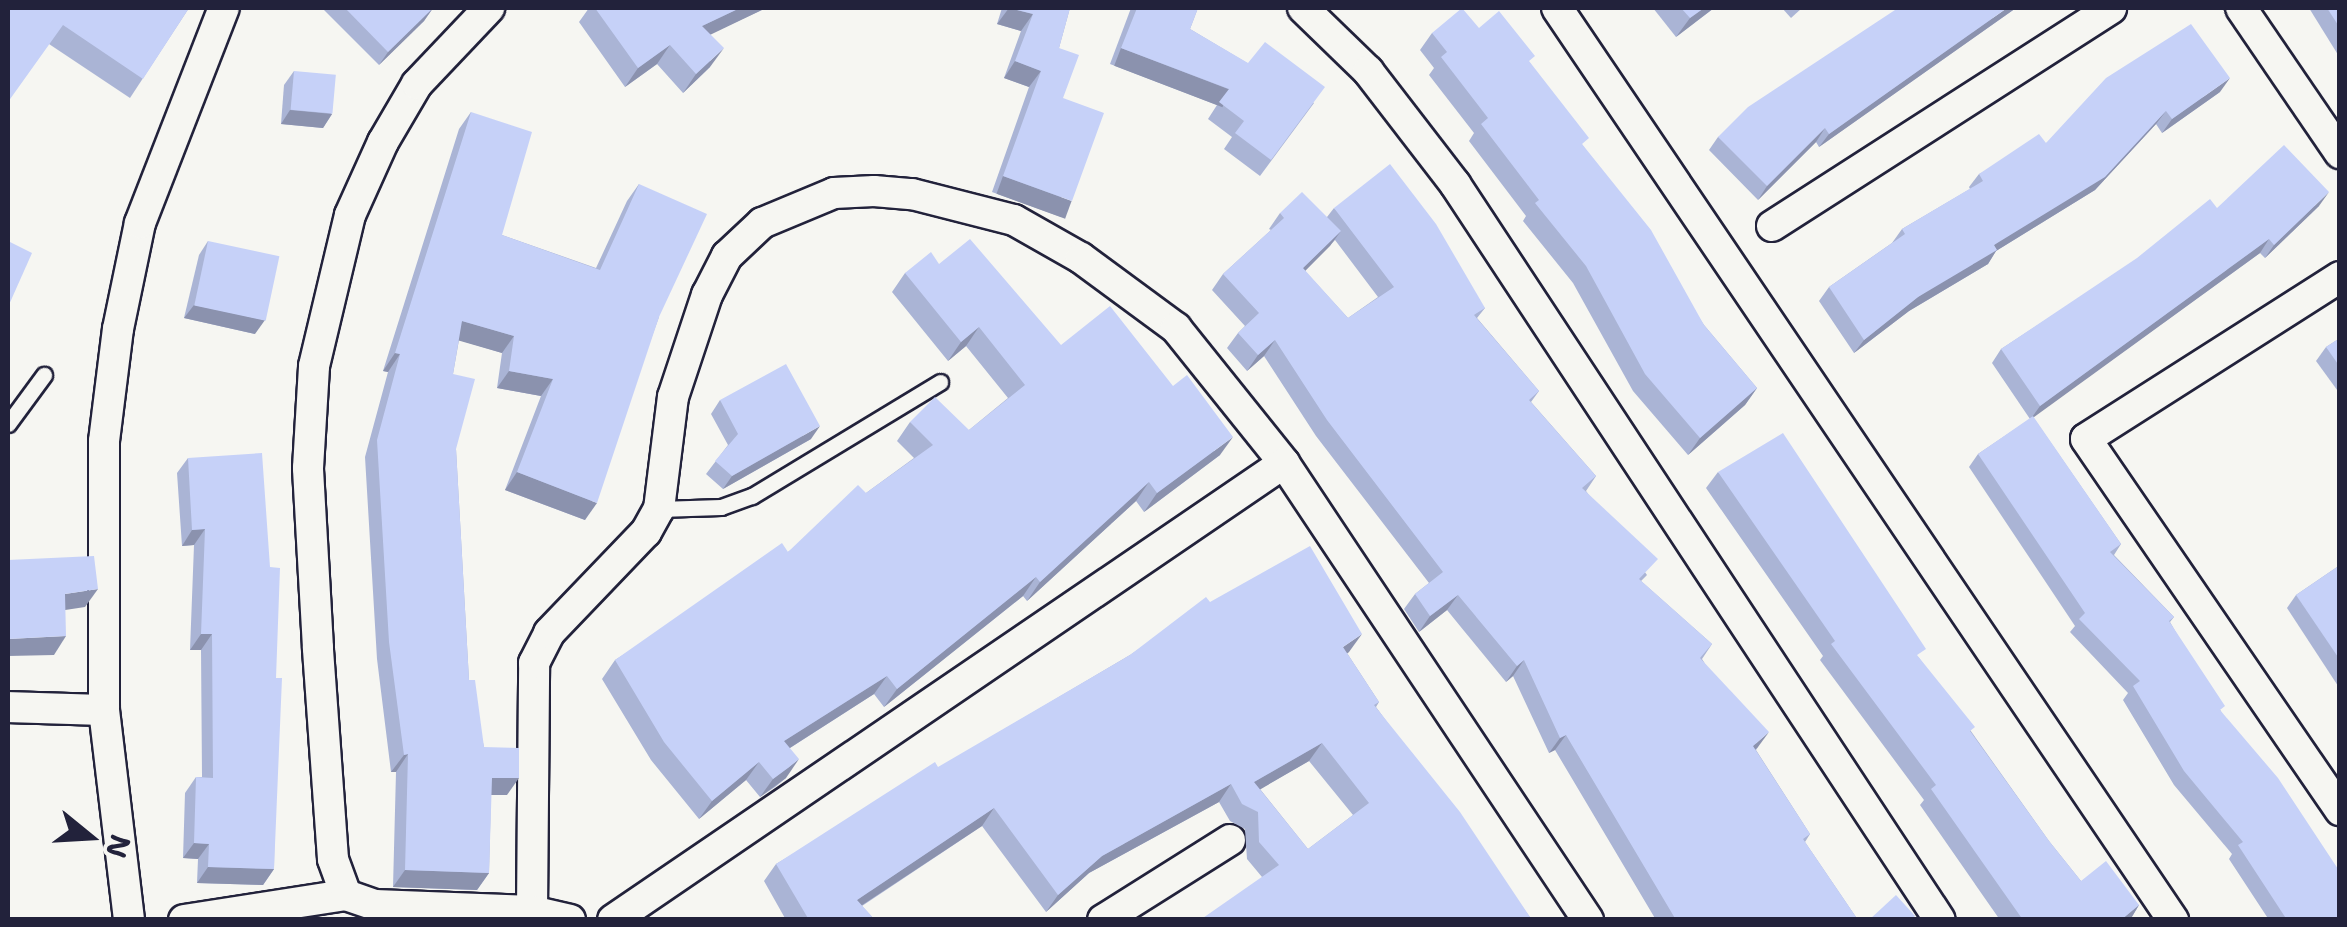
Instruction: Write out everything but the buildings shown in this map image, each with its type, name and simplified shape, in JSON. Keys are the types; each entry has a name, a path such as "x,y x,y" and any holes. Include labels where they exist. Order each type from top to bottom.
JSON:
{"street":[{"path":"129,920 104,710 104,441 118,328 140,223 224,8"},
{"path":"346,896 333,859 318,648 308,468 314,366 350,215 383,142 417,84 490,8"},
{"path":"1302,8 1368,71 1455,184 1940,920"},
{"path":"1557,8 2173,920"},
{"path":"1772,226 2111,8"},
{"path":"2241,8 2340,153"},
{"path":"532,911 534,663 549,633 646,532 659,509 673,396 701,309 727,256 762,223 834,193 912,194 1014,220 1082,258 1176,328 1284,462 1588,920"},
{"path":"2340,278 2086,440 2340,810"},
{"path":"613,920 1284,462"},
{"path":"8,706 104,710"},
{"path":"1103,920 1230,840"},
{"path":"184,920 346,896 375,905 532,911 570,920"}],"lane":[{"path":"8,424 44,375"},
{"path":"659,509 721,507 752,496 940,382"}]}
